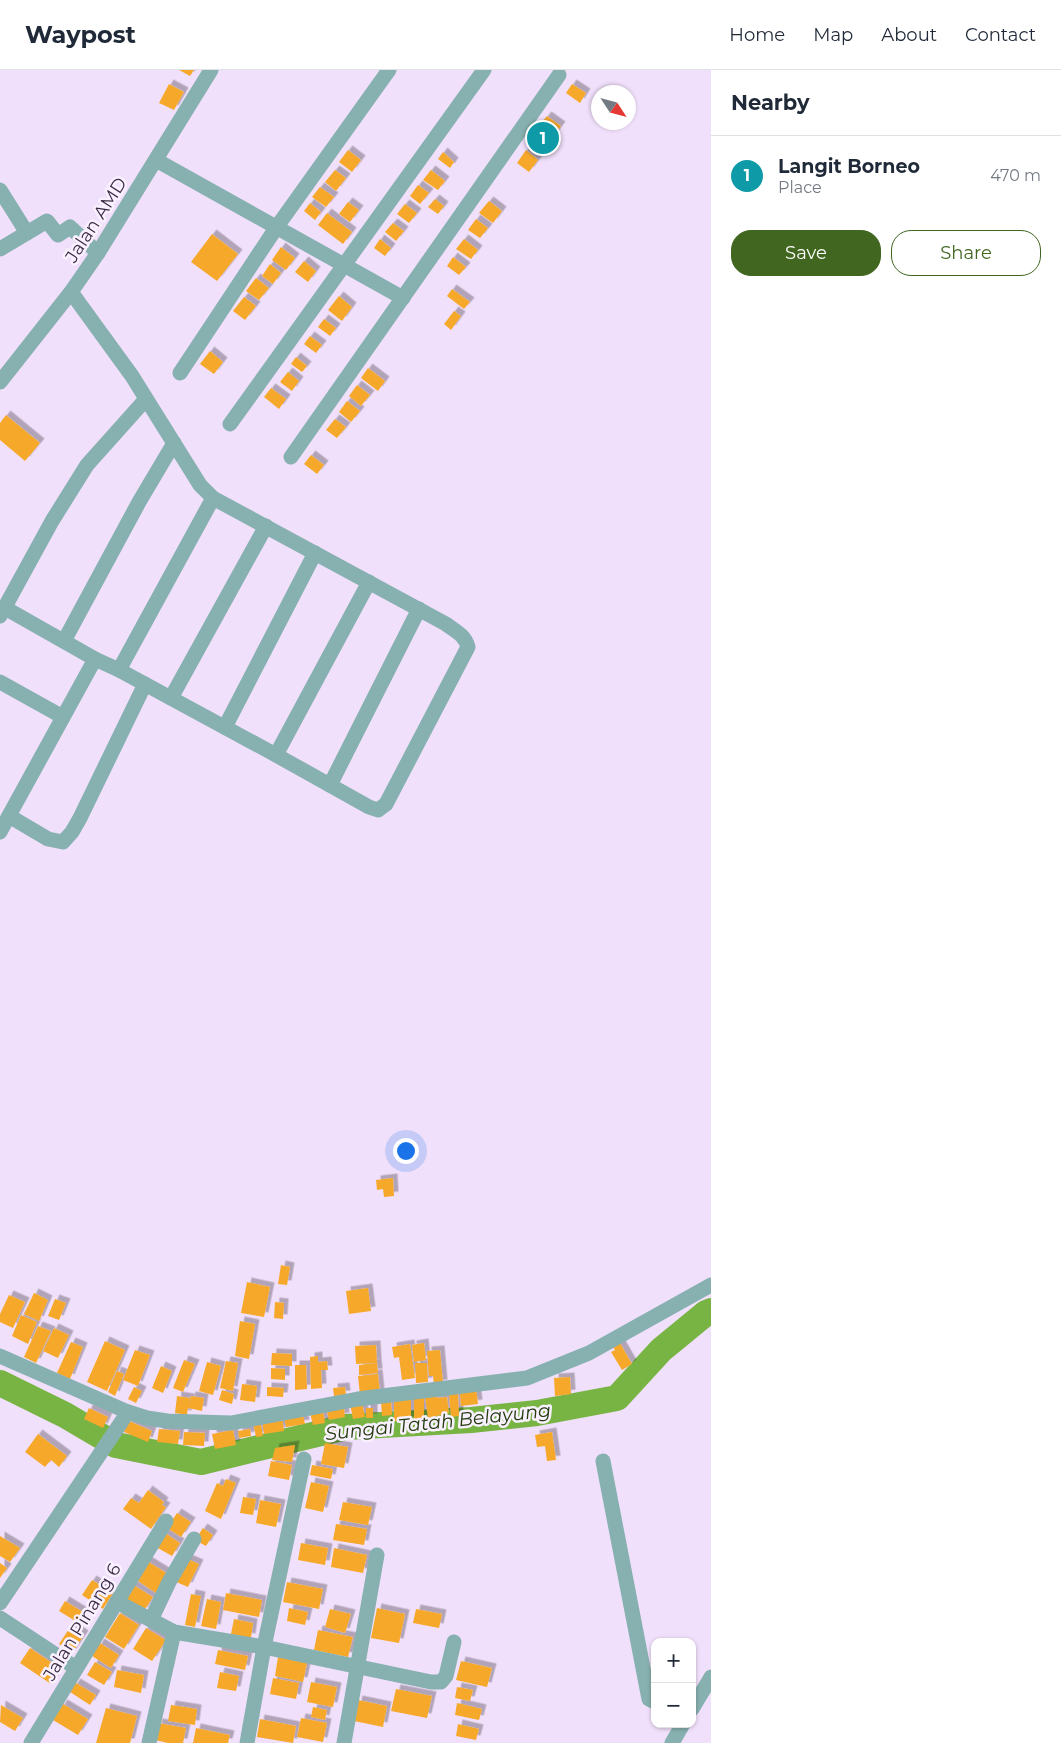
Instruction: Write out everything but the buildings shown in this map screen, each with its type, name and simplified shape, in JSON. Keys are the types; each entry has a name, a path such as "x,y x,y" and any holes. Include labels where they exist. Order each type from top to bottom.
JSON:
{"street":[{"name":"Jalan AMD","path":"0,382 71,292 98,253 212,70"},
{"path":"180,372 276,228 389,70"},
{"path":"230,424 484,70"},
{"path":"292,457 559,75"},
{"path":"156,160 403,298"},
{"path":"0,190 27,233"},
{"path":"0,249 47,221 58,235 70,226 98,253"},
{"path":"71,292 146,399 200,485 213,498 419,609 461,634 466,641 468,647 386,804 378,810 369,807 276,754 64,641 2,612 52,521 87,464 146,399"},
{"path":"64,641 139,502 174,443"},
{"path":"118,670 213,498"},
{"path":"171,698 266,526"},
{"path":"226,727 315,553"},
{"path":"276,754 369,582"},
{"path":"330,785 419,609"},
{"path":"0,832 95,659"},
{"path":"0,682 63,717"},
{"path":"9,816 48,839 63,842 72,832 80,818 145,684"},
{"path":"0,1356 124,1417 167,1421 231,1423 358,1399 527,1378 588,1353 711,1285"},
{"path":"0,1603 124,1417"},
{"path":"247,1743 264,1647 304,1459"},
{"path":"603,1461 649,1699 651,1700"},
{"name":"Jalan Pinang 6","path":"31,1743 166,1521"},
{"path":"151,1620 169,1582 194,1539"},
{"path":"344,1743 377,1554"},
{"path":"117,1602 174,1632 264,1647 431,1682 440,1682 446,1676 454,1642"},
{"path":"0,1618 76,1668"},
{"path":"149,1743 174,1632"},
{"path":"696,1701 711,1677"},
{"path":"672,1743 681,1728"}],"waterway":[{"name":"Sungai Tatah Belayung","path":"0,1383 65,1415 116,1445 201,1462 346,1427 471,1420 537,1413 617,1398 661,1350 711,1311"}],"place":[{"name":"Langit Borneo","path":"543,138"}]}
